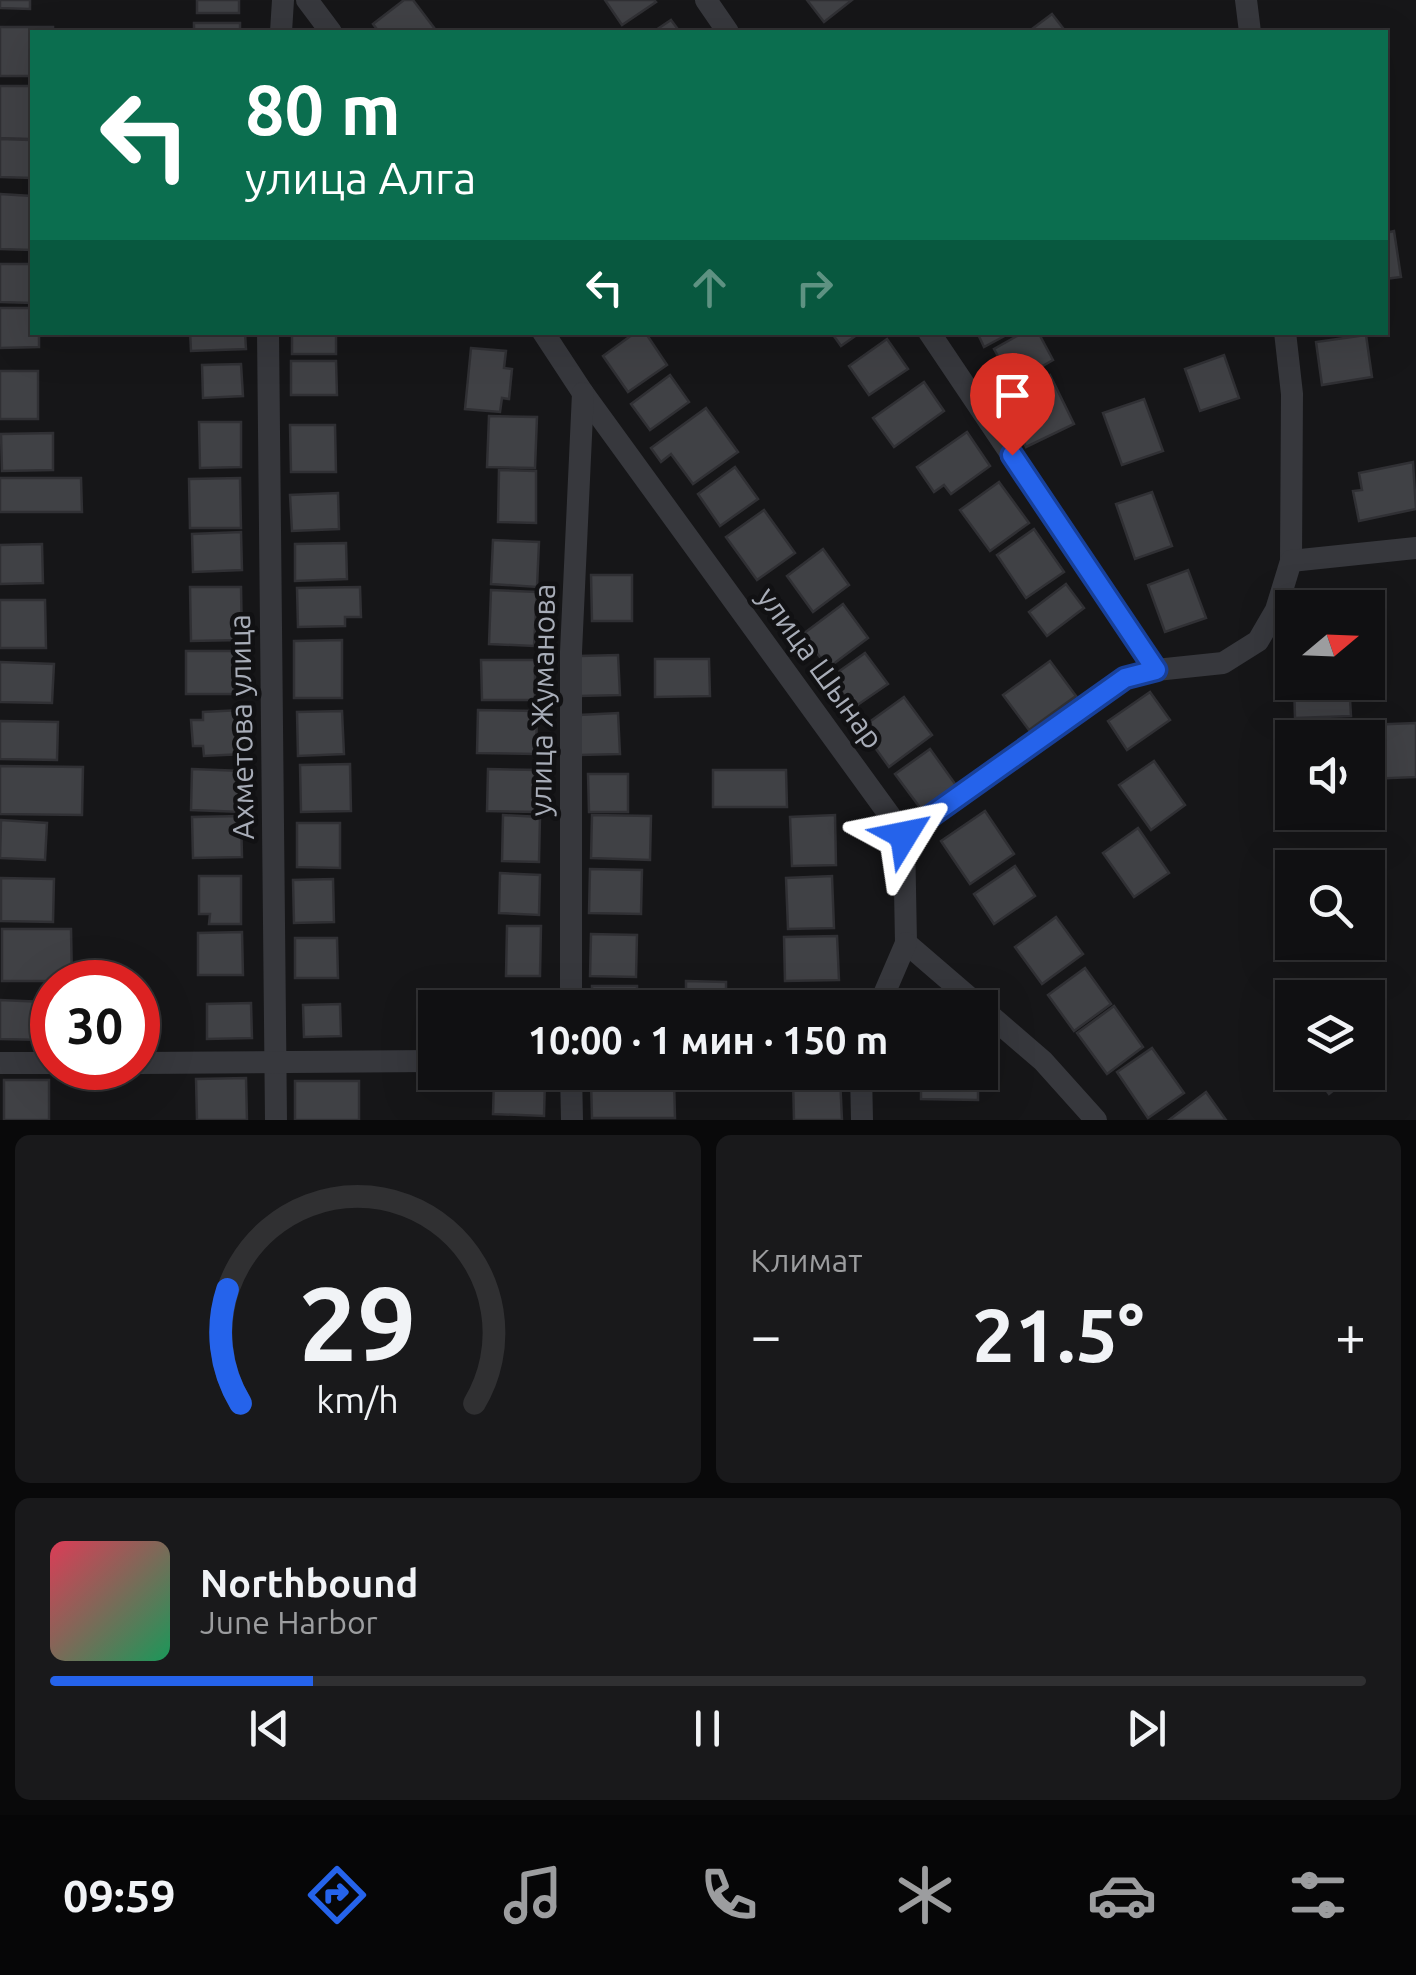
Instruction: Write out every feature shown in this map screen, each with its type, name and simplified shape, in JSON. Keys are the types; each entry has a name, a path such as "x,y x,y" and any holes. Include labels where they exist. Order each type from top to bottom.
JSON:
{"street":[{"path":"281,30 284,0"},
{"path":"307,0 330,30"},
{"path":"706,0 727,30"},
{"path":"1246,0 1250,30"},
{"name":"Ахметова улица","path":"268,335 276,1120"},
{"name":"улица Шынар","path":"545,335 904,835"},
{"path":"931,335 1156,670"},
{"path":"886,990 906,942 904,835 1125,678 1156,670 1224,663 1258,642 1276,610 1291,562 1292,394 1285,335"},
{"name":"улица Жуманова","path":"571,990 571,652 583,392"},
{"path":"1291,562 1416,548"},
{"path":"906,942 1043,1060 1096,1120"},
{"path":"160,1063 418,1062"},
{"path":"0,1064 30,1063"},
{"path":"572,1090 572,1120"},
{"path":"861,1090 862,1120"}],"building":[{"path":"0,0 30,0 30,9 0,8"},
{"path":"197,0 239,0 239,13 197,13"},
{"path":"404,0 413,0 435,29 378,30 373,24"},
{"path":"605,0 654,0 656,2 622,25"},
{"path":"807,0 852,0 824,22"},
{"path":"1052,14 1064,30 1031,30"},
{"path":"671,20 678,30 656,30"},
{"path":"194,23 240,23 240,30 194,30"},
{"path":"0,27 53,27 30,30 30,76 0,76"},
{"path":"0,86 30,86 30,139 0,138"},
{"path":"0,139 30,140 30,178 0,177"},
{"path":"0,194 30,196 30,250 0,249"},
{"path":"1394,231 1401,277 1388,279 1388,232"},
{"path":"0,264 30,264 30,303 0,302"},
{"path":"0,308 30,308 30,335 39,335 39,347 0,348"},
{"path":"190,335 245,335 246,349 191,351"},
{"path":"292,335 336,335 336,354 292,354"},
{"path":"632,335 647,335 667,365 628,392 603,356"},
{"path":"833,335 857,335 841,346"},
{"path":"978,335 1006,335 984,347"},
{"path":"1019,335 1040,335 1053,360 1013,383 994,349"},
{"path":"1366,335 1372,377 1322,385 1316,342"},
{"path":"887,339 908,369 869,395 849,366"},
{"path":"471,348 506,351 504,368 512,369 509,399 502,398 500,412 465,409"},
{"path":"1224,355 1239,398 1200,411 1185,369"},
{"path":"291,361 336,361 337,395 291,395"},
{"path":"241,364 243,396 203,398 202,365"},
{"path":"0,371 38,371 38,419 0,419"},
{"path":"670,375 689,402 650,430 631,404"},
{"path":"1050,375 1074,424 1026,447 1003,398"},
{"path":"924,382 944,411 894,447 873,418"},
{"path":"1144,399 1163,451 1122,465 1103,413"},
{"path":"706,408 738,452 693,484 671,454 661,462 651,448"},
{"path":"489,416 537,417 535,468 487,467"},
{"path":"199,422 241,422 241,467 200,468"},
{"path":"290,425 335,425 336,472 291,472"},
{"path":"967,432 990,466 951,494 944,485 934,492 917,467"},
{"path":"53,433 53,470 2,471 1,434"},
{"path":"1413,462 1416,509 1359,521 1353,491 1362,490 1359,473"},
{"path":"735,467 758,499 720,526 698,494"},
{"path":"499,470 536,471 536,523 498,522"},
{"path":"0,478 81,478 82,512 0,512"},
{"path":"240,478 241,528 190,528 189,479"},
{"path":"999,482 1029,523 990,551 960,510"},
{"path":"1152,492 1172,546 1135,559 1116,504"},
{"path":"338,493 339,529 292,531 290,495"},
{"path":"764,510 795,553 757,580 726,537"},
{"path":"1034,529 1064,572 1026,598 997,555"},
{"path":"241,532 242,570 193,572 192,534"},
{"path":"493,540 539,542 537,587 491,584"},
{"path":"346,543 347,579 295,581 295,544"},
{"path":"42,544 43,583 0,584 0,545"},
{"path":"823,549 849,585 813,612 787,576"},
{"path":"1188,570 1206,618 1165,632 1148,585"},
{"path":"591,575 632,575 632,621 592,621"},
{"path":"1066,584 1084,608 1047,636 1029,612"},
{"path":"190,587 241,587 242,640 191,641"},
{"path":"360,587 361,617 345,617 345,626 298,627 297,588"},
{"path":"491,590 537,592 534,646 489,644"},
{"path":"0,600 45,600 46,648 0,648"},
{"path":"843,604 868,638 828,668 803,634"},
{"path":"342,640 342,698 294,698 294,641"},
{"path":"186,651 248,651 248,694 186,694"},
{"path":"865,653 888,684 853,708 831,677"},
{"path":"618,655 620,695 580,696 579,656"},
{"path":"655,659 709,659 710,696 655,697"},
{"path":"481,660 535,660 535,700 482,700"},
{"path":"1050,661 1076,696 1029,730 1003,695"},
{"path":"0,662 54,664 52,703 0,702"},
{"path":"1150,692 1170,720 1127,750 1108,721"},
{"path":"904,697 932,735 889,767 861,728"},
{"path":"1294,700 1350,700 1351,716 1295,718"},
{"path":"241,710 244,754 204,756 203,746 193,746 191,720 203,720 203,712"},
{"path":"478,710 537,711 536,754 477,753"},
{"path":"342,711 344,754 298,756 297,712"},
{"path":"618,713 620,754 580,755 579,715"},
{"path":"0,721 58,722 57,760 0,759"},
{"path":"1416,723 1416,777 1385,778 1385,724"},
{"path":"930,749 958,788 924,813 895,774"},
{"path":"1154,761 1185,805 1151,830 1119,785"},
{"path":"350,764 351,811 301,812 300,765"},
{"path":"0,766 83,767 82,815 0,814"},
{"path":"192,769 243,771 242,812 191,810"},
{"path":"488,769 540,770 540,812 487,811"},
{"path":"713,770 786,770 787,807 713,807"},
{"path":"588,774 628,774 628,812 589,812"},
{"path":"985,811 1014,854 970,884 941,841"},
{"path":"503,815 540,817 539,862 502,861"},
{"path":"592,815 651,816 650,860 591,858"},
{"path":"835,815 836,865 792,866 790,817"},
{"path":"241,816 242,857 193,858 192,817"},
{"path":"1,820 47,823 45,860 0,858"},
{"path":"297,823 340,823 340,868 297,867"},
{"path":"1138,828 1169,873 1134,897 1103,853"},
{"path":"1015,866 1035,896 994,924 974,894"},
{"path":"590,869 642,870 641,914 589,913"},
{"path":"500,873 540,875 539,915 499,913"},
{"path":"199,876 241,876 241,924 209,924 210,914 199,914"},
{"path":"832,876 834,928 788,929 786,878"},
{"path":"1,878 54,879 53,922 1,921"},
{"path":"333,879 334,922 294,923 293,880"},
{"path":"1056,917 1083,954 1042,984 1015,947"},
{"path":"507,926 541,926 540,976 506,976"},
{"path":"2,929 71,929 72,960 30,960 30,981 2,981"},
{"path":"242,932 243,975 198,975 198,933"},
{"path":"591,934 637,935 636,977 590,976"},
{"path":"837,936 839,980 785,981 784,937"},
{"path":"295,938 337,938 338,978 295,978"},
{"path":"1085,968 1111,1004 1074,1031 1048,995"},
{"path":"686,981 726,982 726,990 686,990"},
{"path":"592,986 637,986 637,990 592,990"},
{"path":"0,1000 30,1001 30,1040 0,1039"},
{"path":"251,1003 252,1038 207,1039 207,1004"},
{"path":"340,1004 341,1036 304,1037 303,1005"},
{"path":"1114,1006 1143,1047 1107,1074 1077,1033"},
{"path":"1152,1048 1184,1093 1148,1118 1117,1072"},
{"path":"246,1078 247,1120 197,1120 196,1079"},
{"path":"4,1080 30,1080 30,1090 49,1090 49,1120 4,1120"},
{"path":"295,1081 359,1081 359,1120 295,1120"},
{"path":"494,1090 545,1090 544,1116 493,1114"},
{"path":"591,1090 674,1090 675,1118 592,1118"},
{"path":"793,1090 841,1090 842,1120 794,1120"},
{"path":"921,1090 978,1090 978,1100 921,1099"},
{"path":"1206,1092 1226,1120 1169,1120"}],"route":[{"path":"904,835 1125,678 1156,670 1012,455"}]}
